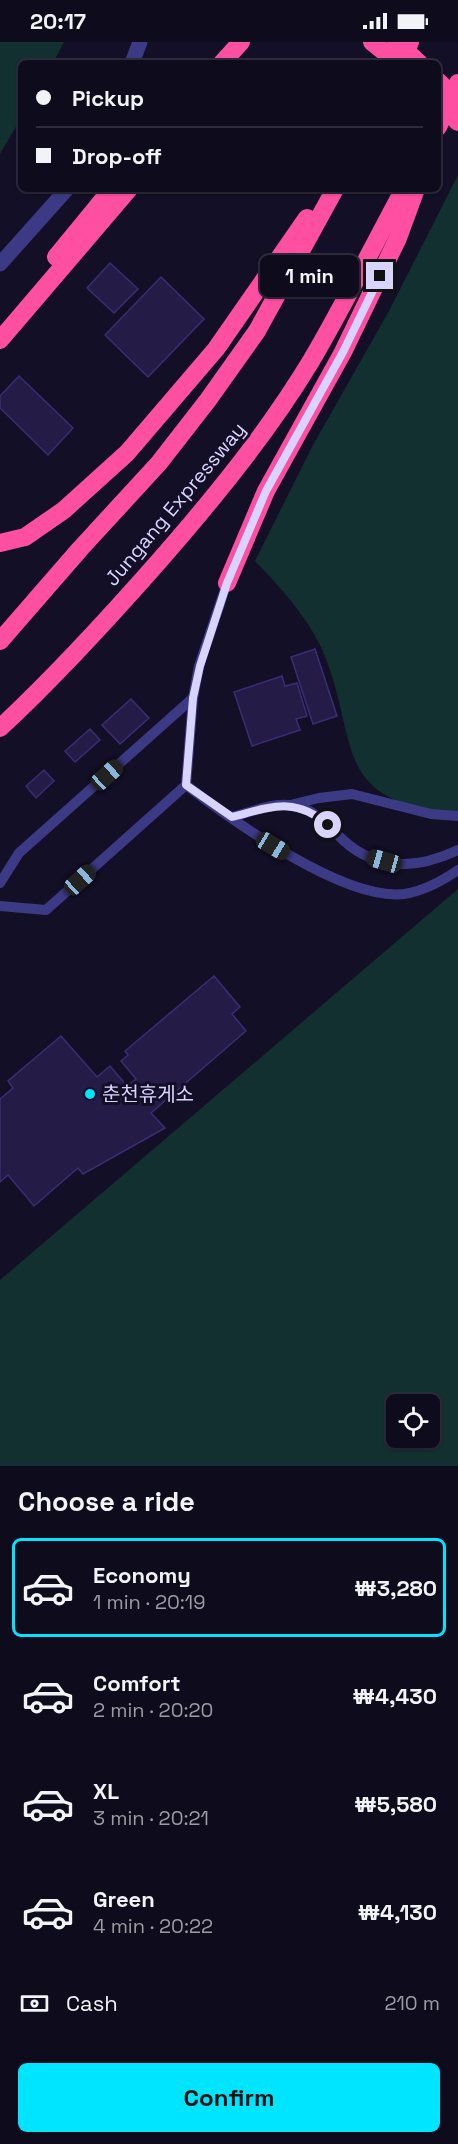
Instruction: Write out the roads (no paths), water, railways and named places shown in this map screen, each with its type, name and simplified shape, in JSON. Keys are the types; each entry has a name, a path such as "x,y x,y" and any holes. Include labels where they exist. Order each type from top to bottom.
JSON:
{"highway":[{"path":"225,60 241,42"},
{"path":"240,60 255,42"},
{"path":"372,42 395,60"},
{"path":"396,42 416,60"},
{"path":"401,60 410,42"},
{"path":"441,120 458,83"},
{"path":"441,84 458,101"},
{"path":"441,104 458,122"},
{"path":"0,324 110,192"},
{"path":"0,340 126,192"},
{"path":"0,543 25,537 64,510 127,453 216,349 324,192"},
{"name":"Jungang Expressway","path":"0,641 159,463 208,400 257,331 333,192"},
{"name":"Jungang Expressway","path":"0,728 56,676 207,507 261,435 310,361 402,192"},
{"path":"227,583 266,491 343,352 393,248 415,192"}],"street":[{"path":"133,60 140,42"},
{"path":"0,264 64,192"}],"lane":[{"path":"0,906 46,910 186,785 193,698 202,653 227,583"},
{"path":"0,883 19,853 193,698"},
{"path":"186,785 287,854 345,883 382,892 403,894 426,888 458,870"},
{"path":"232,817 319,798 351,794 431,814 458,816"},
{"path":"292,805 316,815 345,842 369,857 400,866 434,862 458,850"}],"place":[{"name":"춘천휴게소","path":"90,1094"}]}
